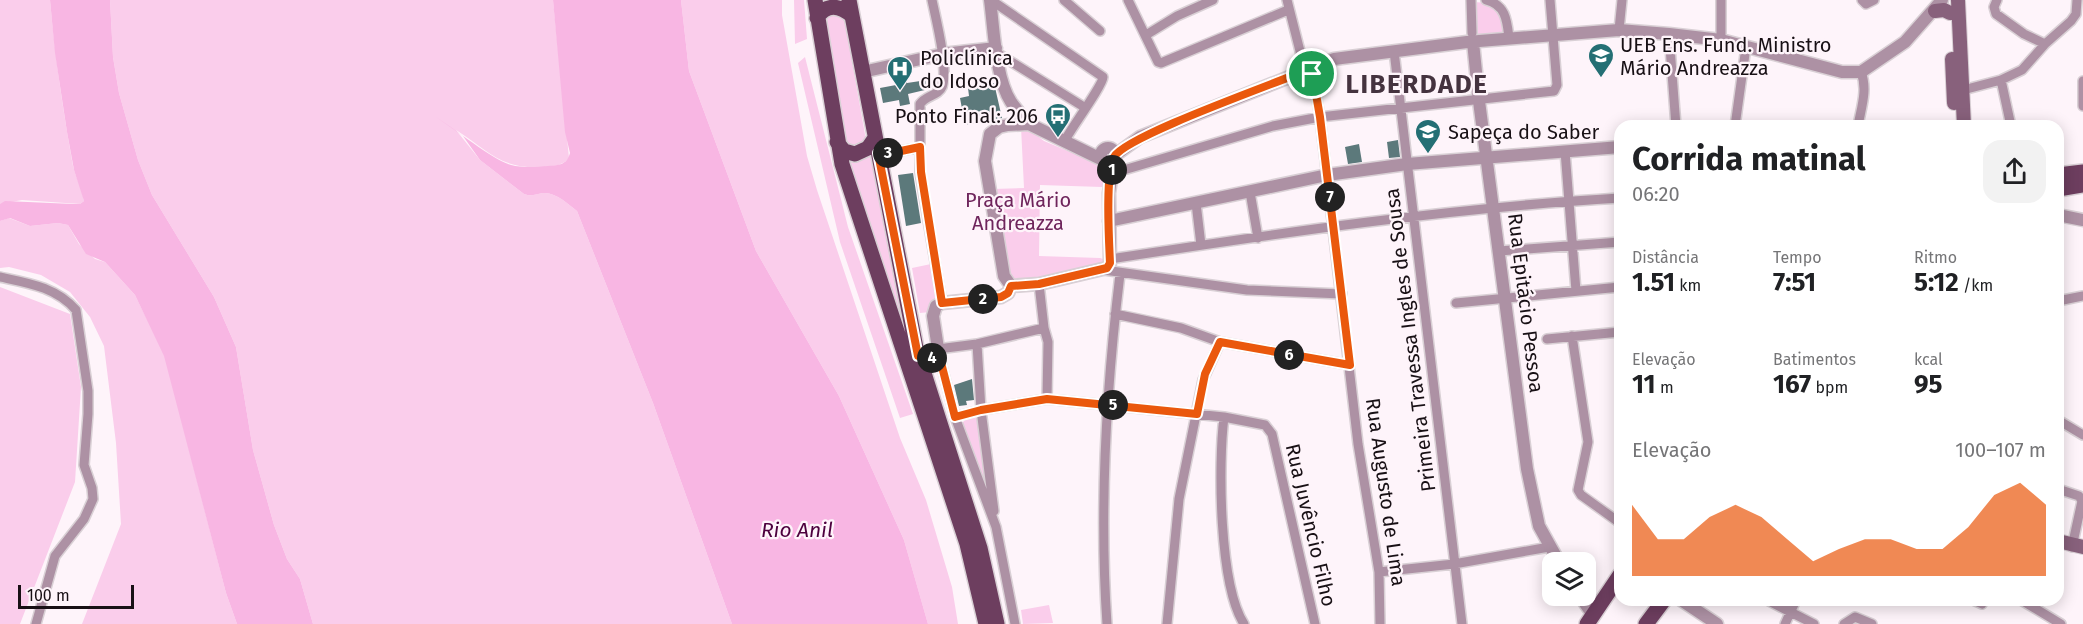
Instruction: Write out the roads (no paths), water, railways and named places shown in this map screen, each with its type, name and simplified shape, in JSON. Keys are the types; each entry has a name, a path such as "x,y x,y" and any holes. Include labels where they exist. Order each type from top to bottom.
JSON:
{"main road":[{"path":"815,0 837,142 847,182 967,544 986,624"},
{"path":"849,0 918,356 980,548 997,624"},
{"path":"1958,0 1964,120"},
{"path":"1939,5 1944,10 1950,7 1955,120"},
{"path":"817,18 821,12 833,7 845,10 852,16"},
{"path":"837,142 844,151 855,154 877,146"},
{"path":"2064,175 2081,174"},
{"path":"2064,185 2081,174"},
{"path":"1590,619 1614,584"},
{"path":"1646,624 1660,606"}],"street":[{"path":"933,0 943,54 942,87 920,104 920,147 921,172 942,303"},
{"path":"991,0 997,51 1006,91 1029,124 1127,169 1273,126 1320,117 1554,91 1557,85 1550,0"},
{"path":"991,0 1102,76 1102,85 1084,107 1064,142"},
{"path":"1128,0 1158,62 1165,62 1288,5"},
{"path":"1146,35 1213,0"},
{"name":"Rua Epitácio Pessoa","path":"1471,0 1486,159 1533,505 1552,552"},
{"path":"1486,0 1497,5 1504,13 1509,38"},
{"path":"1619,30 1622,0"},
{"path":"1721,0 1721,40"},
{"path":"1996,0 1995,14 2030,38 2044,44"},
{"path":"1069,1 1100,31"},
{"path":"1963,90 2001,80 2022,70 2044,44 2071,21 2076,14 2077,3"},
{"name":"Rua Augusto de Lima","path":"1288,5 1303,63 1313,77 1320,117 1335,227 1358,444 1379,572 1380,624"},
{"path":"1109,159 1140,137 1334,59 1473,38 1509,38 1619,30 1721,40 1842,72 1861,72 1905,42 1939,5"},
{"path":"1668,34 1675,120"},
{"path":"1736,120 1746,46"},
{"path":"862,70 867,71 943,54 997,51 1084,107"},
{"name":"Primeira Travessa Ingles de Sousa","path":"1394,51 1462,624"},
{"path":"1859,120 1865,91 1861,72"},
{"path":"2001,80 2011,120"},
{"path":"2083,81 2083,105"},
{"path":"996,527 955,417 939,352 933,313 936,306 942,303 1001,297 1008,293 985,153 990,134 999,127 1029,124"},
{"path":"877,146 882,155 920,147"},
{"path":"1109,221 1327,176 1407,164 1614,147"},
{"path":"1565,151 1576,291"},
{"path":"1107,265 1109,159"},
{"path":"1250,192 1258,238"},
{"path":"1007,281 1039,284 1107,265 1201,245 1494,207 1614,198"},
{"path":"1196,203 1201,245"},
{"path":"2064,214 2083,209"},
{"path":"2064,216 2083,220"},
{"path":"1499,251 1614,242"},
{"path":"1107,265 1120,274 1247,290 1342,294"},
{"path":"1107,624 1104,588 1106,404 1120,274"},
{"path":"0,277 38,285 70,303 76,310 88,391 84,465 92,488 93,499 84,519 55,556 36,624"},
{"path":"1039,284 1044,328 1048,342 1047,399"},
{"path":"1456,303 1614,288"},
{"path":"2064,300 2083,296"},
{"path":"1115,314 1181,328 1220,342 1350,365"},
{"path":"918,356 929,359 939,352 1044,328"},
{"path":"1546,339 1614,332"},
{"path":"1572,336 1588,442 1578,490 1581,495 1614,519"},
{"path":"1167,624 1179,499 1205,374 1220,342"},
{"path":"977,344 981,410 996,527 1016,624"},
{"path":"925,378 928,368 939,352"},
{"path":"955,417 981,410 1047,399 1224,417 1221,467 1226,558 1236,608 1244,624"},
{"name":"Rua Juvêncio Filho","path":"1224,417 1261,423 1272,434 1315,624"},
{"path":"2064,424 2083,435"},
{"path":"2064,491 2079,496 2082,501 2073,548"},
{"path":"1379,572 1454,564 1549,547"},
{"path":"1690,606 1717,624"},
{"path":"1777,606 1814,624"},
{"path":"1785,624 1794,606"},
{"path":"2031,606 2061,624"},
{"path":"1844,624 1856,617 1872,624"}],"water":[{"path":"50,0 110,0 113,57 119,93 138,160 152,195 214,297 236,347 253,450 274,525 287,559 300,579 313,624 237,624 226,593 164,356 135,295 105,262 86,254 68,225 58,223 30,226 10,218 0,221 0,204 5,201 80,204 84,201 74,170 67,132 55,53"},
{"name":"Rio Anil","path":"553,0 681,0 689,71 756,251 839,396 904,540 928,624 732,624 653,403 577,211 553,194 524,194 480,160 463,136 503,162 520,167 562,164 570,153 565,132"}],"place":[{"name":"UEB Ens. Fund. Ministro Mário Andreazza","path":"1601,79"},
{"name":"Policlínica do Idoso","path":"900,92"},
{"name":"Ponto Final: 206","path":"1058,139"},
{"name":"Sapeça do Saber","path":"1428,155"}],"district":[{"name":"LIBERDADE","path":"1417,84"}],"park label":[{"name":"Praça Mário Andreazza","path":"1018,212"}]}
